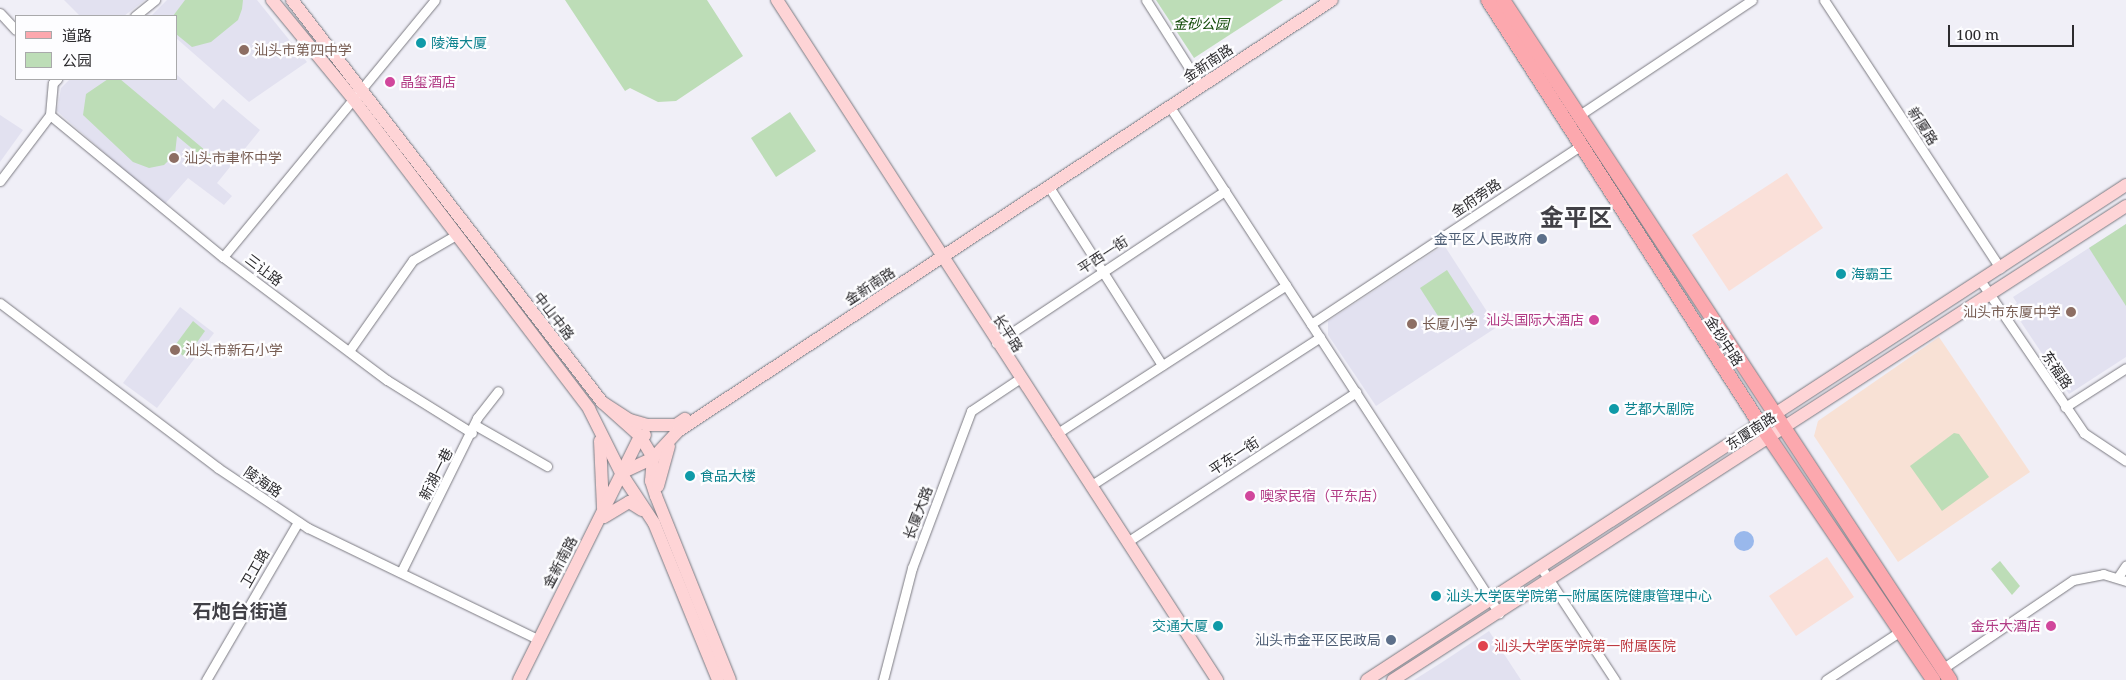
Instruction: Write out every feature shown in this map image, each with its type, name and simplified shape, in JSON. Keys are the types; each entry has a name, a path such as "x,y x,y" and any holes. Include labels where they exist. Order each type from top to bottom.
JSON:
{"main road":[{"name":"金砂中路","path":"1488,0 1760,424 1933,680"},
{"name":"金砂中路","path":"1503,0 1781,429 1946,675"}],"street":[{"path":"135,15 155,0"},
{"name":"中山中路","path":"272,0 354,100 590,409 621,473 654,523 718,680"},
{"name":"中山中路","path":"292,0 602,402 640,436 653,458"},
{"path":"223,257 363,90 434,0"},
{"name":"长平路","path":"771,0 1218,680"},
{"name":"长平路","path":"777,0 1016,381 1212,680"},
{"path":"1146,0 1198,82"},
{"name":"金新南路","path":"519,680 538,639 602,518 621,473 653,458 677,428 1323,0"},
{"name":"金新南路","path":"938,256 1048,187 1332,0"},
{"path":"1578,116 1752,0"},
{"name":"新厦路","path":"1824,0 2000,268"},
{"path":"0,12 15,29"},
{"path":"0,181 50,115 53,83 56,80"},
{"path":"1170,107 1499,614"},
{"name":"三让路","path":"50,115 223,257 349,351 474,428 547,466"},
{"name":"金府旁路","path":"1311,324 1581,145"},
{"name":"东厦南路","path":"1367,680 1542,569 2126,184"},
{"path":"1048,187 1162,365"},
{"name":"平西一街","path":"996,343 1225,191"},
{"name":"东厦南路","path":"1393,680 1499,614 2126,206"},
{"path":"349,351 413,260 456,235"},
{"name":"东福路","path":"1980,280 2064,407 2084,433 2126,461"},
{"path":"1056,434 1286,285"},
{"name":"陵海路","path":"0,303 218,468 298,522 538,639"},
{"path":"1090,486 1320,337"},
{"path":"2064,407 2126,368"},
{"name":"长厦大路","path":"884,680 912,568 971,411 1016,381"},
{"name":"新湖一巷","path":"401,572 474,428 498,391"},
{"name":"平东一街","path":"1127,542 1356,392"},
{"path":"602,402 630,420 677,428"},
{"path":"590,409 604,465 602,518"},
{"path":"621,473 640,436 677,428"},
{"path":"656,496 666,452 677,428"},
{"path":"653,458 651,481 656,496 730,680"},
{"path":"602,518 629,502 654,523"},
{"name":"卫工路","path":"206,680 298,522"},
{"path":"1946,675 2073,580 2088,575 2122,579 2126,565"},
{"path":"1542,569 1615,680"},
{"path":"1826,680 1899,632"}],"shaded area":[{"path":"64,0 145,0 125,15 79,15"},
{"name":"汕头市第四中学","path":"167,0 257,0 307,62 249,102 178,40 178,15 152,15"},
{"name":"汕头市聿怀中学","path":"178,76 214,109 223,99 260,130 217,183 232,196 224,205 188,178 164,205 57,111 61,88 69,80 178,80"},
{"path":"0,115 23,130 0,162"},
{"path":"1787,173 1823,228 1729,291 1692,235"},
{"name":"汕头市东厦中学","path":"2126,224 2126,357 2069,394 2011,307 2017,303 2013,297"},
{"name":"长厦小学","path":"1444,245 1497,327 1376,406 1328,335 1328,321"},
{"name":"汕头市新石小学","path":"180,307 214,333 157,408 123,383"},
{"path":"1939,337 2030,472 1898,562 1814,436 1818,421"},
{"path":"1827,557 1854,597 1796,636 1769,596"},
{"name":"汕头大学医学院第一附属医院","path":"1489,631 1521,680 1414,680 1444,661"}],"green space":[{"path":"185,0 243,0 238,20 211,42 192,47 178,36 178,15 174,15"},
{"path":"565,0 707,0 743,56 676,101 658,102 630,88 625,91"},
{"name":"金砂公园","path":"1156,0 1283,0 1194,58"},
{"path":"107,80 121,80 212,156 207,161 177,136 175,154 164,165 149,168 133,162 83,115 86,94"},
{"path":"790,112 816,151 776,177 751,138"},
{"path":"2126,224 2126,306 2089,248"},
{"path":"1447,270 1474,312 1447,330 1420,288"},
{"path":"193,321 205,331 186,358 173,348"},
{"path":"1954,433 1959,434 1989,477 1942,511 1910,466"},
{"path":"2000,561 2020,586 2012,595 1991,569"}],"water":[{"path":"1740,531 1748,531 1754,537 1754,545 1748,551 1740,551 1734,545 1734,537"}],"place":[{"name":"陵海大厦","path":"421,43"},
{"name":"汕头市第四中学","path":"244,50"},
{"name":"晶玺酒店","path":"390,82"},
{"name":"汕头市聿怀中学","path":"174,158"},
{"name":"金平区人民政府","path":"1542,239"},
{"name":"海霸王","path":"1841,274"},
{"name":"汕头市东厦中学","path":"2071,312"},
{"name":"汕头国际大酒店","path":"1594,320"},
{"name":"长厦小学","path":"1412,324"},
{"name":"汕头市新石小学","path":"175,350"},
{"name":"艺都大剧院","path":"1614,409"},
{"name":"食品大楼","path":"690,476"},
{"name":"噢家民宿（平东店）","path":"1250,496"},
{"name":"汕头大学医学院第一附属医院健康管理中心","path":"1436,596"},
{"name":"交通大厦","path":"1218,626"},
{"name":"金乐大酒店","path":"2051,626"},
{"name":"汕头市金平区民政局","path":"1391,640"},
{"name":"汕头大学医学院第一附属医院","path":"1483,646"}],"district":[{"name":"金平区","path":"1576,217"},
{"name":"石炮台街道","path":"240,612"}]}
